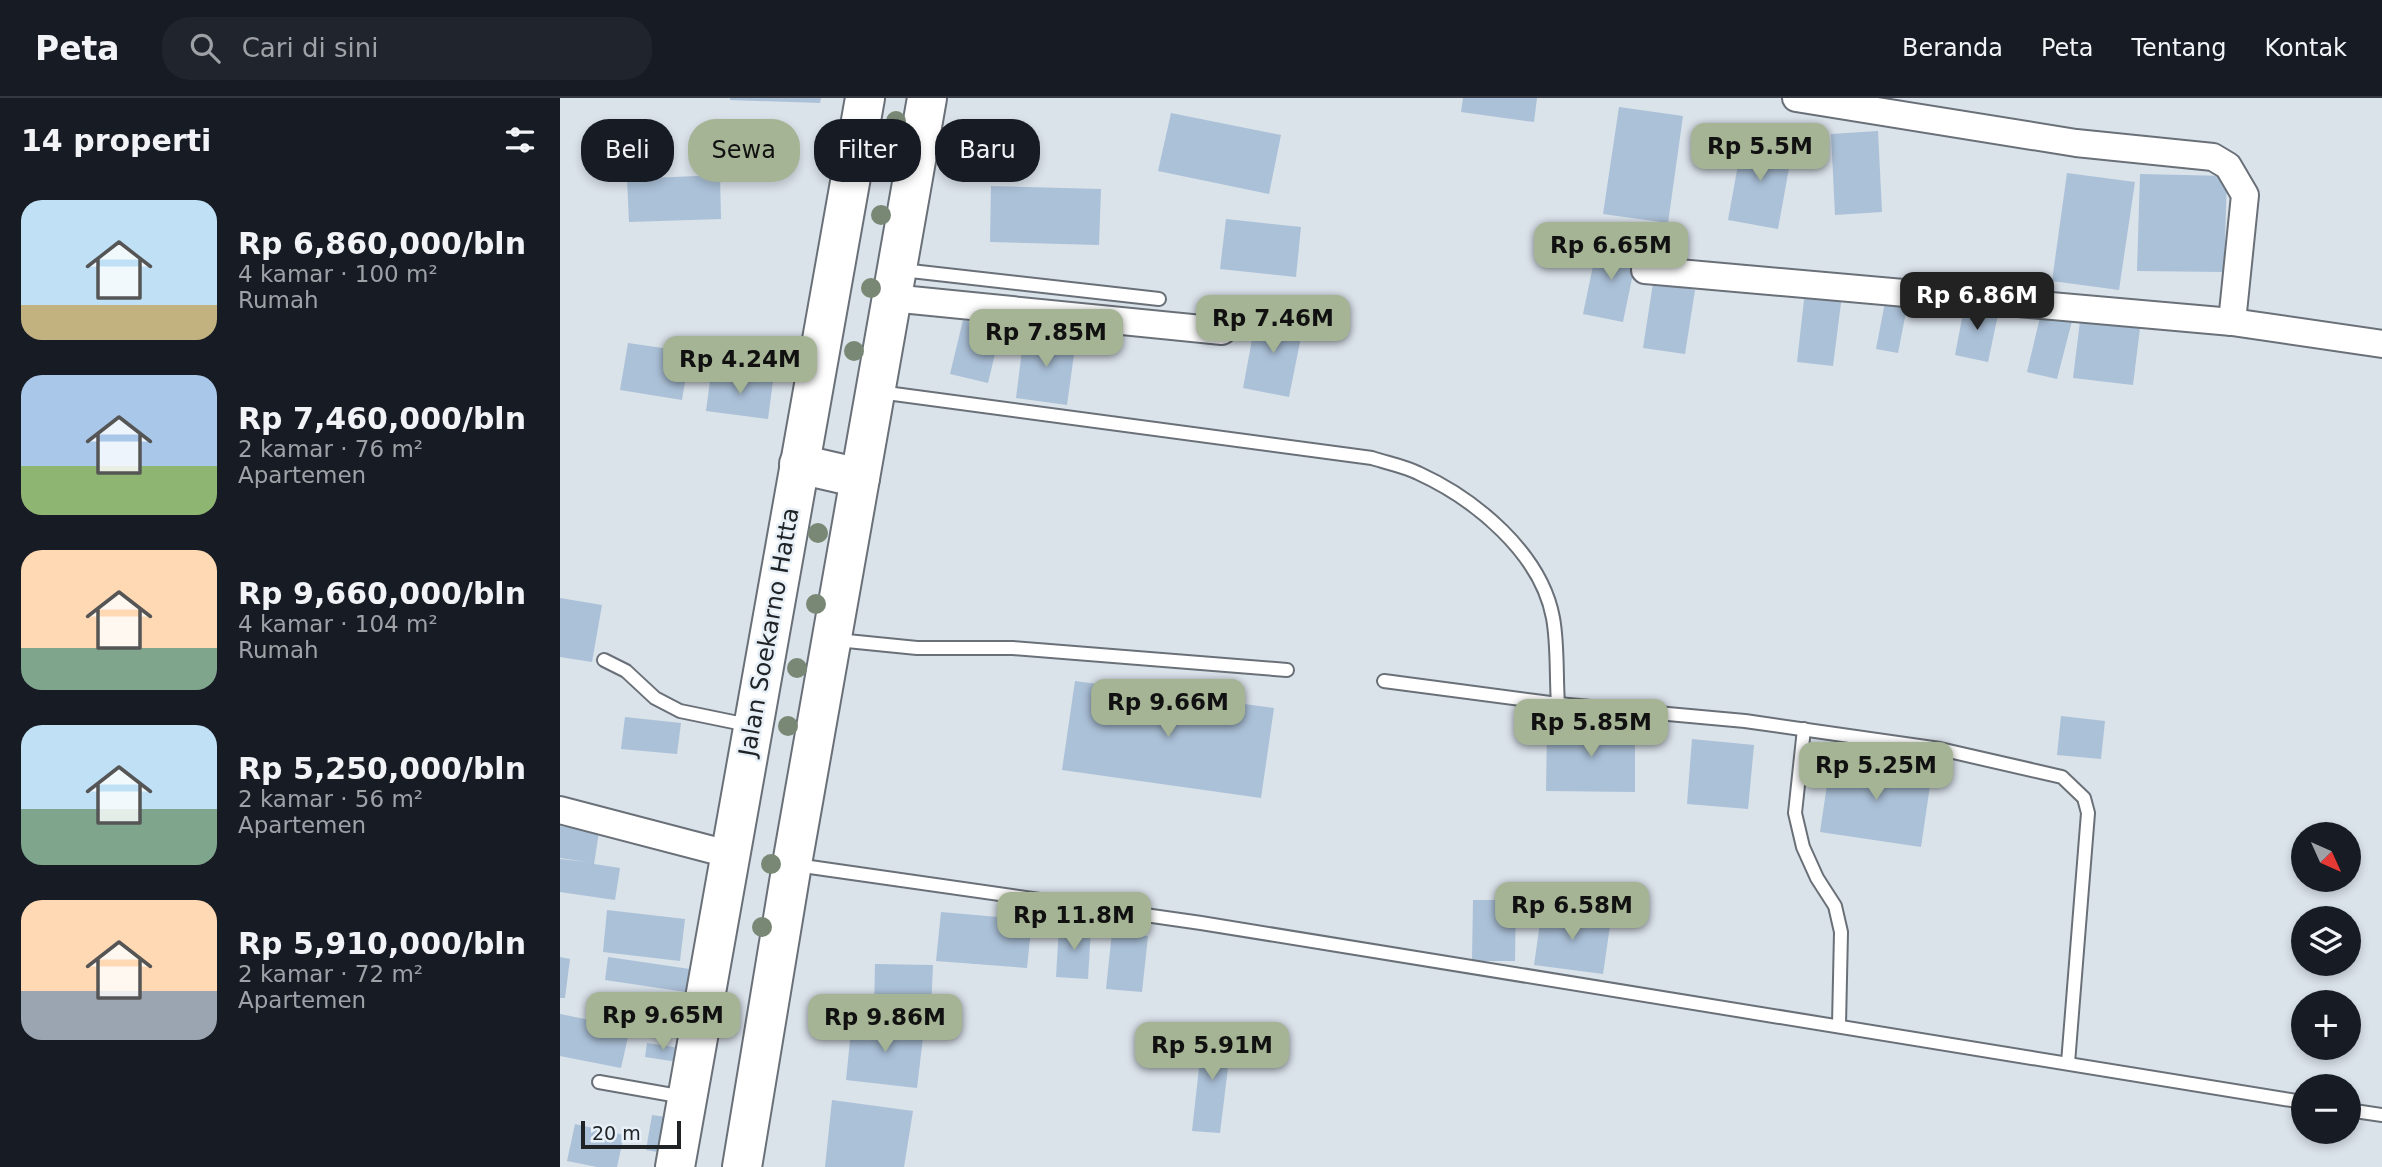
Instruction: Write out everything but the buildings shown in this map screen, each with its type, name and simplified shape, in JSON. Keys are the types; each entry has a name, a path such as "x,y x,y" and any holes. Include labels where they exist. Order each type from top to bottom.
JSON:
{"highway":[{"name":"Jalan Soekarno Hatta","path":"675,1167 865,98"},
{"path":"742,1167 792,864 927,98"},
{"path":"799,464 860,478"}],"street":[{"path":"1796,98 2076,143 2213,157 2228,166 2245,195 2232,322"},
{"path":"1645,270 2232,322 2382,344"},
{"path":"894,284 1222,331"},
{"path":"560,810 732,855"}],"lane":[{"path":"894,284 1159,299"},
{"path":"875,391 1372,458 1416,472 1454,492 1487,519 1518,549 1535,572 1553,618 1558,704"},
{"path":"832,640 916,648 1013,648 1287,670"},
{"path":"604,660 626,671 655,698 680,711 752,726"},
{"path":"1384,681 1558,704 1745,720 1940,749 2050,774 2073,785 2084,798 2088,813 2068,1063"},
{"path":"1804,729 1794,813 1802,847 1835,906 1841,932 1839,1025"},
{"path":"792,864 1228,928 2291,1100"},
{"path":"599,1082 688,1098"},
{"path":"2361,1112 2382,1115"}]}
